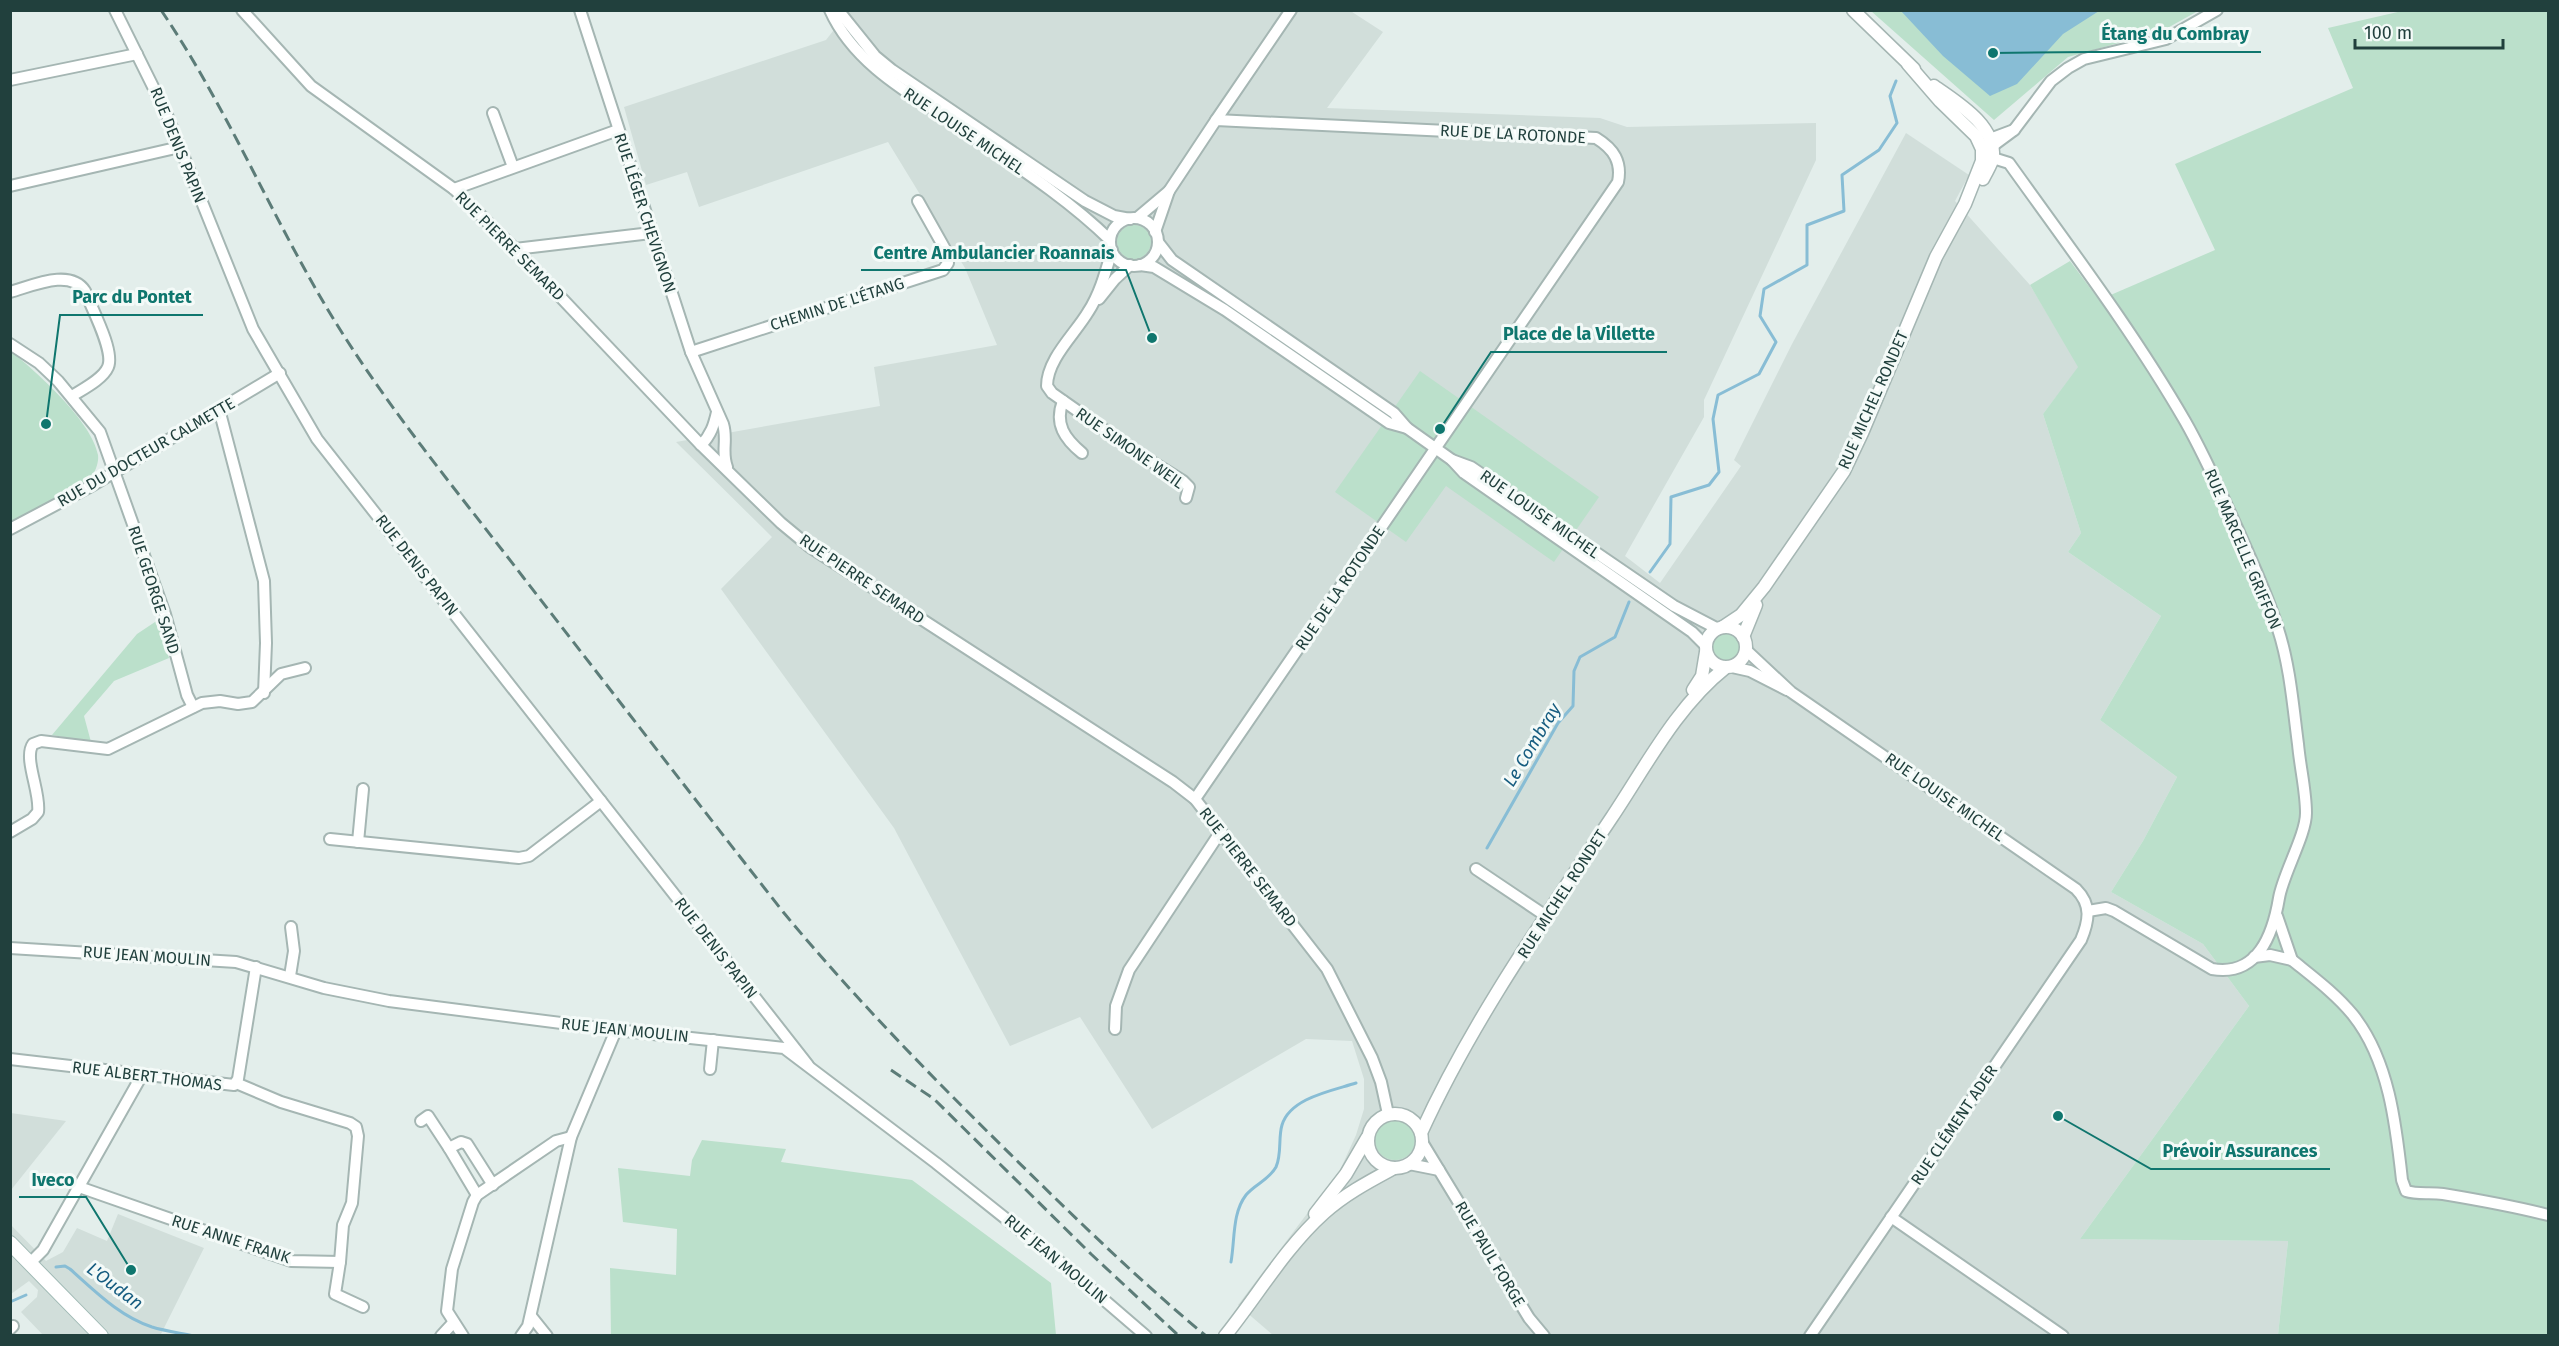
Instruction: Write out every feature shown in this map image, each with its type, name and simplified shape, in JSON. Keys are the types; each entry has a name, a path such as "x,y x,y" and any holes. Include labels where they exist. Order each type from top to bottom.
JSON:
{"main road":[{"path":"10,1243 101,1335"}],"street":[{"name":"RUE DENIS PAPIN","path":"115,10 152,82 253,329 317,439 808,1065"},
{"name":"RUE PIERRE SEMARD","path":"242,10 310,86 454,189 515,249 701,445 781,523 810,547 1173,782 1195,799 1327,969 1372,1058 1389,1114"},
{"name":"RUE LÉGER CHEVIGNON","path":"580,10 691,352 727,436 724,459 728,471"},
{"name":"RUE LOUISE MICHEL","path":"830,10 842,32 861,55 892,82 1051,191 1094,225 1111,245"},
{"name":"RUE LOUISE MICHEL","path":"838,10 874,56 892,70 1085,201 1114,216 1133,219"},
{"path":"1135,265 1119,260 1111,245 1116,226 1133,219 1169,191 1291,10"},
{"path":"1853,10 1908,64 1988,151"},
{"path":"1988,151 2014,130 2051,81 2068,68 2084,59 2166,39 2217,10"},
{"path":"10,80 137,54"},
{"path":"1908,64 1982,124 1988,151"},
{"path":"493,113 513,168"},
{"name":"RUE DE LA ROTONDE","path":"1195,799 1618,182 1620,170 1616,156 1608,145 1596,138 1216,120"},
{"path":"454,189 618,130"},
{"path":"10,186 180,147"},
{"name":"RUE MICHEL RONDET","path":"1720,628 1741,615 1764,587 1844,471 1936,257 1965,204 1988,151"},
{"name":"RUE MARCELLE GRIFFON","path":"1988,151 2009,163 2152,367 2186,422 2244,544 2278,629 2288,668 2306,815 2279,894 2277,915 2263,947 2236,968 2226,971 2212,969 2114,911 2106,908 2088,911"},
{"path":"1089,310 1114,279 1153,256 1169,191"},
{"name":"CHEMIN DE L'ÉTANG","path":"691,352 943,270 948,263 945,249 918,201"},
{"path":"1133,219 1145,221 1157,237"},
{"path":"515,249 651,233"},
{"name":"RUE LOUISE MICHEL","path":"1157,237 1172,260 1394,413 1407,428 1452,460 1464,473 1692,632 1706,648"},
{"name":"RUE SIMONE WEIL","path":"1111,245 1106,273 1089,310 1048,371 1047,386 1052,393 1136,452 1184,481 1189,487 1186,498"},
{"name":"RUE LOUISE MICHEL","path":"1135,265 1154,267 1225,310 1389,423 1407,428"},
{"path":"10,292 68,279 81,284 107,347 110,362 101,376 72,396"},
{"name":"RUE GEORGE SAND","path":"10,344 39,363 72,396 100,432 165,614 187,695 193,707"},
{"name":"RUE DU DOCTEUR CALMETTE","path":"10,529 114,472 280,373"},
{"name":"RUE SIMONE WEIL","path":"1063,401 1059,422 1068,441 1082,453"},
{"path":"219,409 264,581 266,643 264,693"},
{"path":"717,412 714,426 708,438 701,445 711,448 724,446"},
{"name":"RUE LOUISE MICHEL","path":"1452,460 1471,466 1674,606 1720,628"},
{"name":"RUE MICHEL RONDET","path":"1743,637 1764,587"},
{"path":"1720,628 1735,629 1743,637 1746,650 1742,660 1729,667 1713,663 1706,648 1707,638 1720,628"},
{"name":"RUE MICHEL RONDET","path":"1421,1137 1428,1114 1482,1017 1546,916 1680,715 1702,676 1706,648"},
{"name":"RUE LOUISE MICHEL","path":"1746,650 1791,692"},
{"name":"RUE LOUISE MICHEL","path":"1729,667 1750,671 1791,692 2076,889 2086,901 2088,911"},
{"name":"RUE MICHEL RONDET","path":"1680,715 1708,681 1729,667"},
{"path":"10,832 33,819 38,812 38,796 30,751 33,744 43,742 108,749 193,707 212,701 246,704 264,693 281,674 305,668"},
{"path":"358,842 363,789"},
{"path":"330,839 519,858 529,856 600,801"},
{"path":"1115,1029 1116,1006 1129,970 1221,831"},
{"path":"1476,869 1546,916"},
{"name":"RUE CLÉMENT ADER","path":"1810,1335 2081,940 2088,911"},
{"path":"2277,915 2292,960"},
{"path":"290,976 294,951 291,927"},
{"name":"RUE JEAN MOULIN","path":"10,948 236,962 290,976 324,988 388,1001 616,1030 784,1048 936,1163 1060,1262 1146,1335"},
{"path":"2253,957 2270,955 2292,960 2322,984 2353,1015 2376,1057 2392,1106 2402,1180 2406,1191 2414,1194 2437,1193 2508,1204 2548,1215"},
{"name":"RUE ALBERT THOMAS","path":"10,1059 229,1086 236,1083 256,967"},
{"path":"521,1335 528,1326 531,1316 571,1137 616,1030"},
{"path":"710,1069 713,1040"},
{"path":"30,1263 43,1250 142,1075"},
{"name":"RUE MICHEL RONDET","path":"1403,1115 1415,1113 1424,1108 1449,1076"},
{"path":"236,1083 255,1093 356,1127 358,1136 352,1203 343,1225 335,1294 363,1307"},
{"path":"1225,1335 1346,1174 1373,1124 1389,1114 1403,1115 1414,1122 1421,1137 1420,1151 1409,1164"},
{"path":"421,1121 428,1116 477,1195"},
{"path":"463,1335 447,1311 452,1269 477,1195 556,1141 571,1137"},
{"name":"RUE PAUL FORGE","path":"1421,1137 1529,1318 1544,1335"},
{"path":"1367,1138 1368,1147 1376,1160 1386,1167 1394,1168"},
{"path":"449,1148 461,1142 467,1144 493,1185"},
{"path":"1295,1244 1336,1203 1394,1168 1409,1164 1439,1170"},
{"name":"RUE ANNE FRANK","path":"79,1187 291,1261 340,1262"},
{"path":"1891,1217 2063,1335"},
{"path":"531,1316 547,1335"},
{"path":"441,1335 453,1323"}],"shaded area":[{"path":"1349,10 1383,32 1327,108 1600,118 1627,127 1816,123 1816,160 1704,400 1704,417 1625,556 1660,583 1741,466 1734,460 1792,344 1906,133 1969,175 1955,201 2030,285 2079,367 2043,414 2081,533 2068,552 2161,616 2100,720 2177,777 2143,841 2111,892 2203,944 2249,1006 2080,1239 2288,1241 2278,1335 1273,1335 1238,1305 1340,1170 1356,1135 1364,1109 1364,1079 1352,1041 1306,1039 1152,1129 1080,1017 1010,1046 894,828 721,589 772,537 676,442 880,406 874,367 997,345 965,268 888,142 699,207 687,172 646,185 624,107 826,40 847,13 846,11"},
{"path":"10,1113 66,1121 11,1190"},
{"path":"118,1214 204,1248 161,1334 165,1335 43,1335 21,1312 37,1297 38,1290 29,1281 11,1294 10,1224 46,1261 63,1252 77,1228 107,1241"}],"green space":[{"path":"1871,11 2198,11 2162,31 2068,57 1994,120"},
{"path":"2402,11 2548,11 2548,1335 2278,1335 2288,1241 2080,1239 2249,1006 2203,944 2111,892 2143,841 2177,777 2100,720 2161,616 2068,552 2081,533 2043,414 2078,367 2030,285 2070,261 2099,300 2215,250 2175,164 2353,88 2328,28"},
{"path":"1134,225 1146,230 1151,242 1146,254 1134,259 1122,254 1117,242 1122,230"},
{"path":"11,351 75,413 94,442 98,458 92,478 11,522"},
{"path":"1420,371 1599,497 1554,562 1446,486 1406,542 1335,492"},
{"path":"158,620 169,658 114,681 84,716 91,742 52,735 137,634"},
{"path":"1726,632 1737,636 1741,647 1737,658 1726,662 1715,658 1711,647 1715,636"},
{"path":"1395,1120 1409,1126 1415,1140 1409,1154 1395,1160 1381,1154 1375,1140 1381,1126"},
{"path":"702,1140 786,1149 781,1162 912,1180 1051,1283 1056,1335 611,1335 610,1268 676,1275 677,1229 623,1222 618,1168 690,1176 692,1160"}],"water":[{"path":"1901,11 2099,11 2063,34 2017,84 1990,96 1943,56"}],"waterway":[{"name":"Le Combray","path":"1650,572 1670,544 1671,497 1709,485 1719,472 1713,419 1718,395 1759,374 1776,342 1760,316 1764,289 1807,265 1807,225 1844,211 1842,175 1879,150 1897,123 1890,96 1896,81"},
{"name":"Le Combray","path":"1487,848 1558,723 1573,706 1574,671 1580,657 1615,637 1629,602"},
{"name":"Le Combray","path":"1231,1262 1235,1227 1241,1202 1276,1167 1281,1130 1286,1116 1302,1102 1356,1083"},
{"name":"L'Oudan","path":"56,1267 65,1266 70,1269 108,1302 140,1322 194,1336"},
{"name":"L'Oudan","path":"10,1302 26,1295"}],"railway":[{"path":"161,10 211,92 323,302 368,372 433,461 784,913 863,1003 974,1118 1102,1243 1206,1336"},
{"path":"891,1070 934,1099 1091,1254 1179,1336"}],"place":[{"name":"Étang du Combray","path":"1993,53"},
{"name":"Centre Ambulancier Roannais","path":"1152,338"},
{"name":"Parc du Pontet","path":"46,424"},
{"name":"Place de la Villette","path":"1440,429"},
{"name":"Prévoir Assurances","path":"2058,1116"},
{"name":"Iveco","path":"131,1270"}]}
